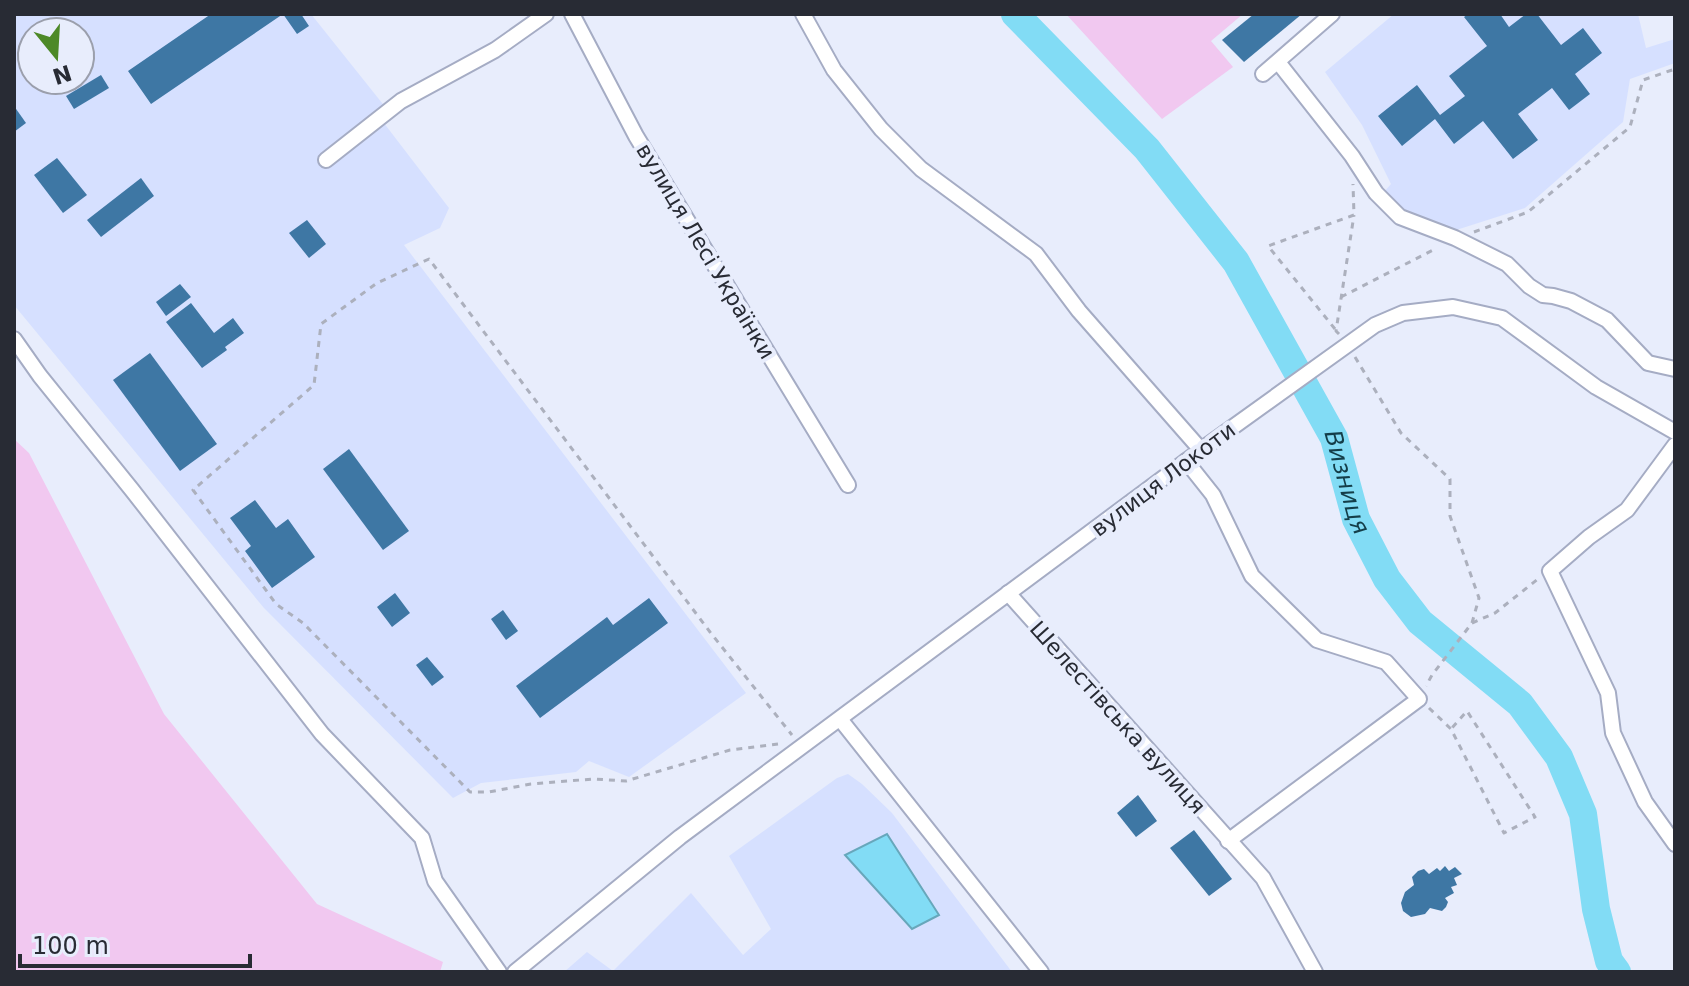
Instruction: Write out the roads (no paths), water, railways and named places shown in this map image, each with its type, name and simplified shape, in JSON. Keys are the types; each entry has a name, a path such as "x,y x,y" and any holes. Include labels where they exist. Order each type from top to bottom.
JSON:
{"street":[{"path":"326,160 401,101 495,50 546,14"},
{"name":"вулиця Лесі Українки","path":"572,14 636,136 848,485"},
{"path":"803,14 834,70 881,129 921,169 1036,254 1079,311 1201,450"},
{"path":"1263,74 1332,14"},
{"path":"1278,62 1352,156 1376,193 1400,217 1455,238 1507,264 1543,295 1571,301 1607,320 1648,363 1675,369"},
{"name":"вулиця Локоти","path":"515,972 800,744 840,719 1186,461 1375,325 1403,313 1453,307 1502,318 1596,387 1675,432"},
{"path":"14,339 322,734 422,838 435,881 499,972"},
{"path":"1675,445 1627,510 1589,537 1550,571 1608,693 1613,733 1645,802 1675,844"},
{"path":"1186,461 1213,495 1252,576 1317,640 1386,662 1419,699 1228,841"},
{"name":"Шелестівська вулиця","path":"1008,593 1263,878 1315,972"},
{"path":"840,719 1041,972"}],"water":[{"path":"887,834 939,915 912,929 845,855"}],"waterway":[{"name":"Визниця","path":"1015,14 1147,149 1236,262 1334,438 1356,519 1387,579 1420,622 1520,704 1559,757 1583,814 1596,909 1609,961 1617,972"}]}
